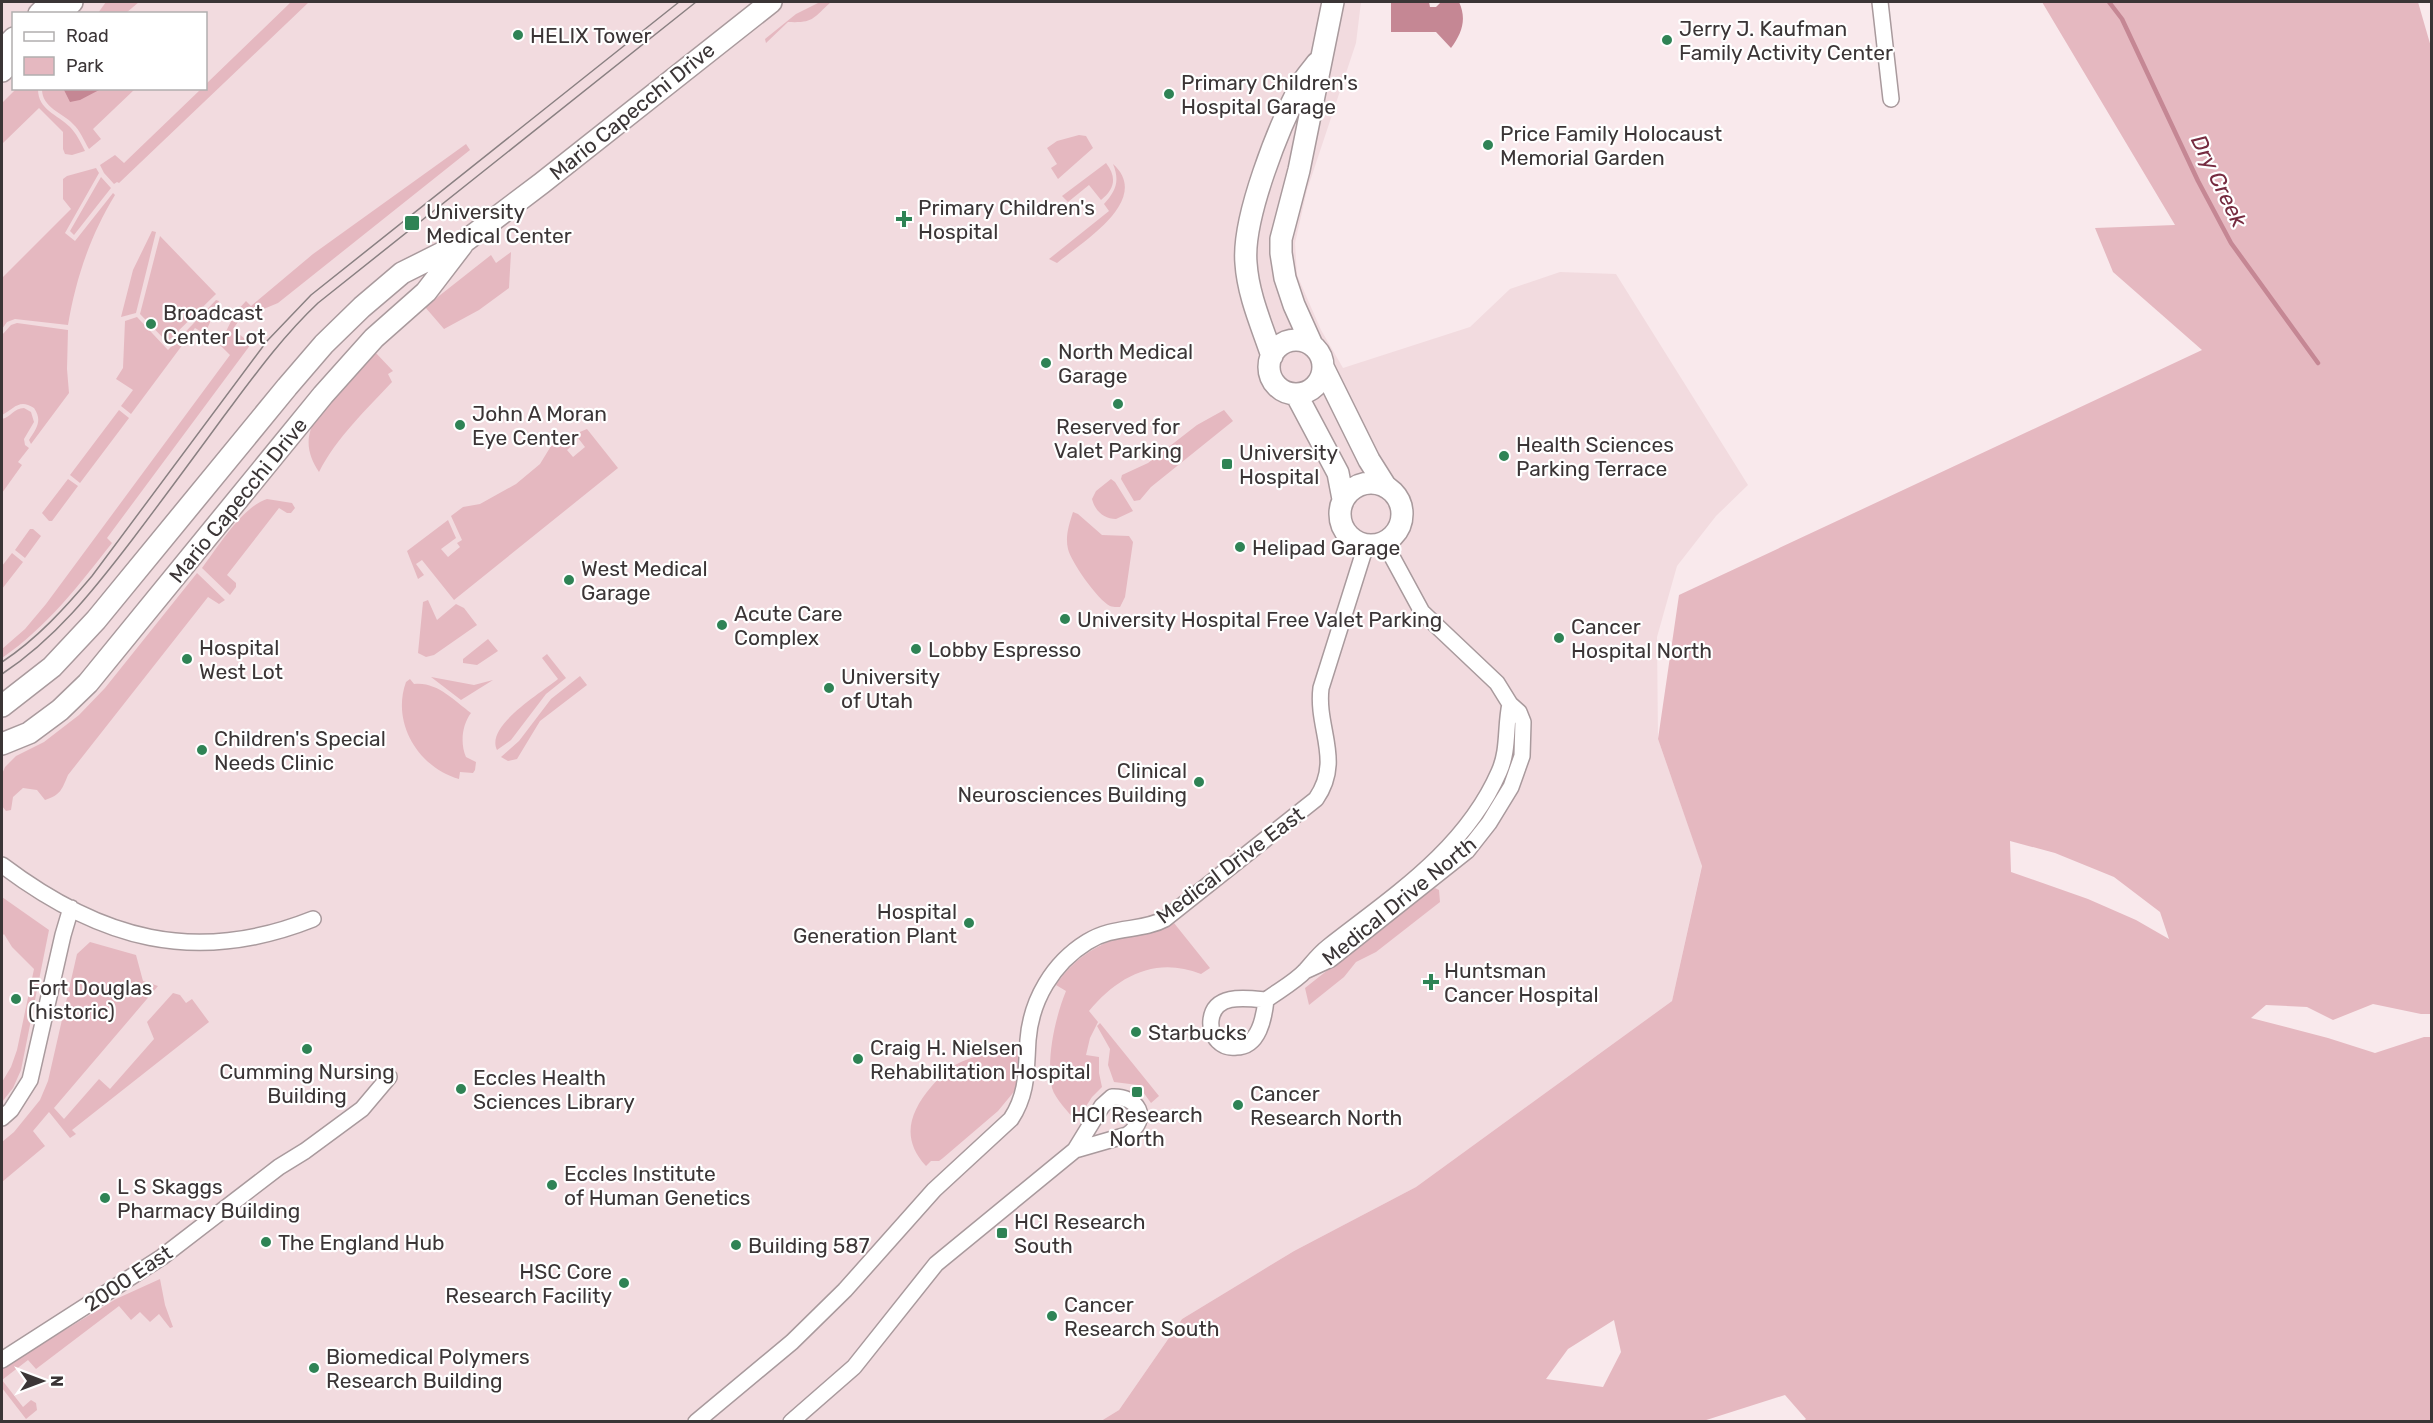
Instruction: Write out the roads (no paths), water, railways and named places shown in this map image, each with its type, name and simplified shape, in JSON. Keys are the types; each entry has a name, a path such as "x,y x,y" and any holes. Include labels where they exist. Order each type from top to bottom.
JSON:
{"main road":[{"name":"Mario Capecchi Drive","path":"2,706 52,667 96,620 324,344 362,307 402,273 464,242 771,2"},
{"path":"1307,343 1285,278 1281,238 1299,170 1333,2"},
{"path":"1274,352 1248,278 1246,234 1257,194 1290,108 1302,82 1320,60"},
{"name":"Mario Capecchi Drive","path":"2,744 29,733 60,710 88,683 323,395 374,338 426,292 464,242"},
{"path":"1310,384 1279,388 1274,382 1269,365 1274,352 1293,340 1307,343 1318,351 1310,384 1338,473 1343,499 1340,509 1344,529 1350,537 1375,543 1395,532 1401,519 1400,504 1310,384"},
{"path":"1343,499 1359,485 1372,483 1386,487"}],"street":[{"path":"1880,2 1891,99"},
{"name":"Medical Drive North","path":"1266,1000 1305,971 1323,964 1338,954 1459,858 1482,833 1510,787 1522,756 1523,722 1519,712 1510,704 1497,684 1422,612 1375,543"},
{"name":"Medical Drive East","path":"696,1422 792,1342 845,1290 934,1190 1011,1119 1026,1087 1028,1038 1033,1013 1047,980 1063,961 1094,938 1116,929 1155,924 1165,919 1316,799 1325,783 1329,763 1329,751 1320,711 1321,688 1375,543"},
{"path":"2,756 29,733"},
{"path":"3,863 54,901 120,931 162,941 223,942 272,933 313,919"},
{"path":"2,1118 11,1110 30,1080 71,908"},
{"name":"2000 East","path":"2,1360 162,1257 279,1167 305,1151 362,1108 389,1077"},
{"path":"791,1422 854,1367 936,1264 1075,1150"}],"waterway":[{"name":"Dry Creek","path":"2109,2 2122,19 2198,181 2231,243 2318,363"}],"tram line":[{"path":"2,662 50,622 92,576 267,341 311,295 679,2"},
{"path":"2,674 56,630 88,596 269,357 318,303 696,2"}],"place":[{"name":"HELIX Tower","path":"518,35"},
{"name":"Jerry J. Kaufman Family Activity Center","path":"1667,40"},
{"name":"Primary Children's Hospital Garage","path":"1169,94"},
{"name":"Price Family Holocaust Memorial Garden","path":"1488,145"},
{"name":"Primary Children's Hospital","path":"904,219"},
{"name":"University Medical Center","path":"412,223"},
{"name":"Broadcast Center Lot","path":"151,324"},
{"name":"North Medical Garage","path":"1046,363"},
{"name":"Reserved for Valet Parking","path":"1118,404"},
{"name":"John A Moran Eye Center","path":"460,425"},
{"name":"Health Sciences Parking Terrace","path":"1504,456"},
{"name":"University Hospital","path":"1227,464"},
{"name":"Helipad Garage","path":"1240,547"},
{"name":"West Medical Garage","path":"569,580"},
{"name":"University Hospital Free Valet Parking","path":"1065,619"},
{"name":"Acute Care Complex","path":"722,625"},
{"name":"Cancer Hospital North","path":"1559,638"},
{"name":"Lobby Espresso","path":"916,649"},
{"name":"Hospital West Lot","path":"187,659"},
{"name":"University of Utah","path":"829,688"},
{"name":"Children's Special Needs Clinic","path":"202,750"},
{"name":"Clinical Neurosciences Building","path":"1199,782"},
{"name":"Hospital Generation Plant","path":"969,923"},
{"name":"Huntsman Cancer Hospital","path":"1431,982"},
{"name":"Fort Douglas (historic)","path":"16,999"},
{"name":"Starbucks","path":"1136,1032"},
{"name":"Cumming Nursing Building","path":"307,1049"},
{"name":"Craig H. Nielsen Rehabilitation Hospital","path":"858,1059"},
{"name":"Eccles Health Sciences Library","path":"461,1089"},
{"name":"HCI Research North","path":"1137,1092"},
{"name":"Cancer Research North","path":"1238,1105"},
{"name":"Eccles Institute of Human Genetics","path":"552,1185"},
{"name":"L S Skaggs Pharmacy Building","path":"105,1198"},
{"name":"HCI Research South","path":"1002,1233"},
{"name":"The England Hub","path":"266,1242"},
{"name":"Building 587","path":"736,1245"},
{"name":"HSC Core Research Facility","path":"624,1283"},
{"name":"Cancer Research South","path":"1052,1316"},
{"name":"Biomedical Polymers Research Building","path":"314,1368"}]}
